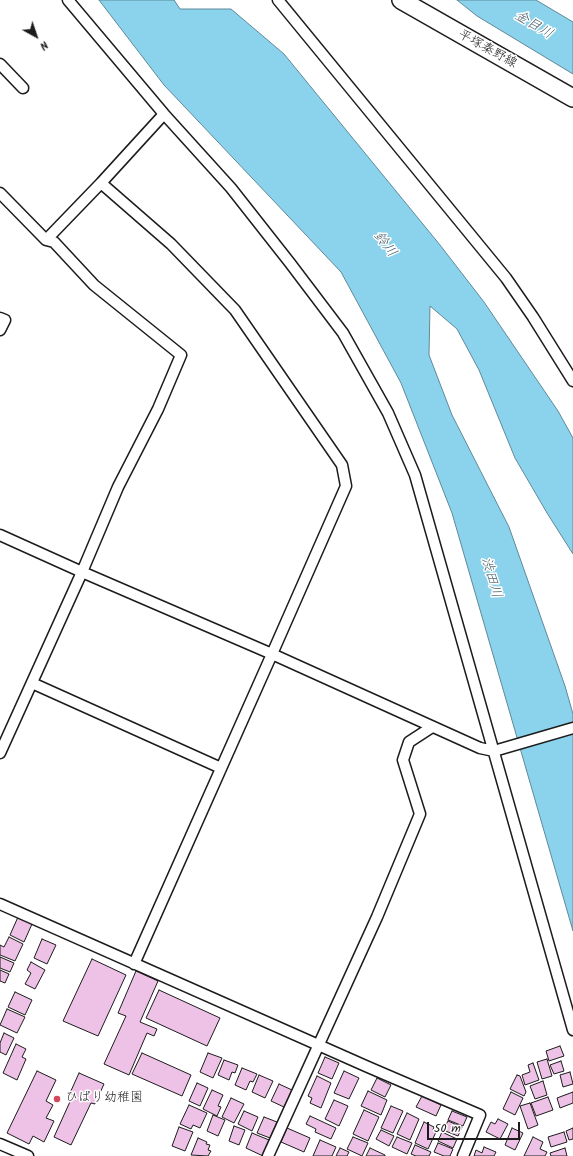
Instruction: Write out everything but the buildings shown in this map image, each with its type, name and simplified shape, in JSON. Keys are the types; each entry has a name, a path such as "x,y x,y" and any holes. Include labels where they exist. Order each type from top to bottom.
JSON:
{"main road":[{"name":"平塚秦野線","path":"401,0 573,98"}],"street":[{"path":"68,0 164,114 231,188 343,333 388,413 415,475 573,1030"},
{"path":"278,0 506,278 533,317 573,381"},
{"path":"0,64 23,88"},
{"path":"46,240 164,114"},
{"path":"101,183 171,244 235,310 342,466 346,486 134,964"},
{"path":"0,754 82,572 118,487 158,409 182,355 94,285 54,242 46,240 1,197"},
{"path":"0,318 5,320 0,330"},
{"path":"0,535 272,654 480,748 494,751 573,728"},
{"path":"32,683 222,768"},
{"path":"268,1156 377,917 420,814 403,760 409,742 432,727"},
{"path":"0,904 480,1115 463,1156"},
{"path":"0,1144 11,1153 28,1156"}],"water":[{"path":"99,0 174,0 180,9 231,9 284,54 440,245 484,302 558,411 573,438 573,554 515,458 479,370 457,329 430,306 429,355 452,415 509,527 565,686 573,714 573,931 452,513 401,383 341,272 164,85"},
{"name":"金目川","path":"457,0 536,0 573,22 573,74 477,16"}],"place":[{"name":"ひばり幼稚園","path":"57,1099"}],"water label":[{"name":"鈴川","path":"384,245"},
{"name":"渋田川","path":"490,578"}]}
